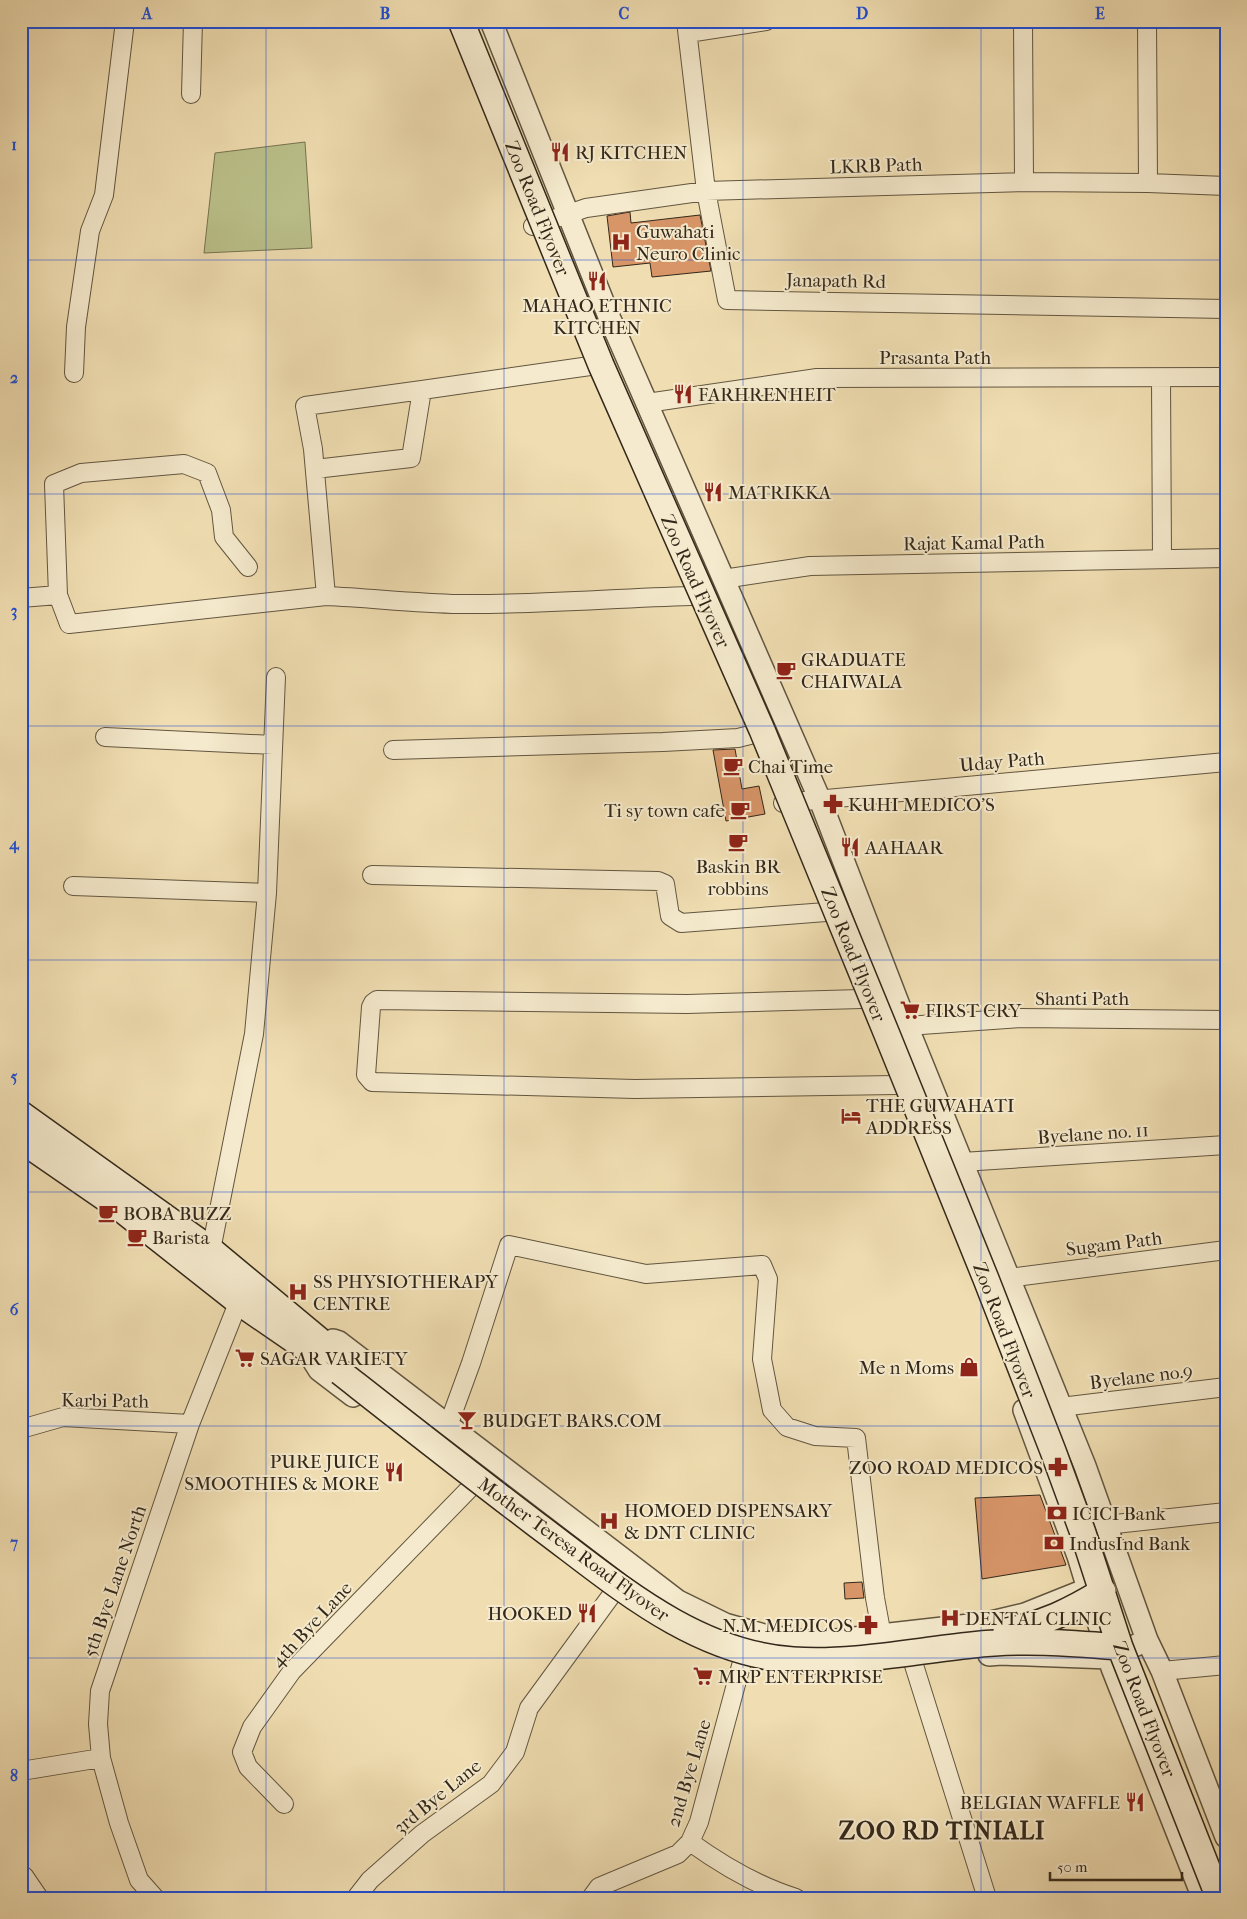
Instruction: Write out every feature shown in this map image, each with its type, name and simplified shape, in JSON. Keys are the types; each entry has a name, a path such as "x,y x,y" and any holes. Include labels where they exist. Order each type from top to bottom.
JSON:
{"main road":[{"name":"Zoo Road Flyover","path":"462,21 601,366 762,730 986,1279 1083,1533 1095,1590 1114,1652 1219,1898"},
{"name":"Zoo Road Flyover","path":"479,21 634,405 820,831 1097,1527 1146,1671 1226,1877"},
{"path":"21,1114 211,1250 243,1292"},
{"path":"21,1140 243,1292"},
{"name":"Mother Teresa Road Flyover","path":"243,1292 487,1472 626,1578 675,1611 702,1625 740,1640 796,1651 827,1651 900,1645 967,1636 1022,1628 1044,1622 1073,1609 1095,1590"},
{"name":"Mother Teresa Road Flyover","path":"344,1368 479,1481 620,1586 664,1617 718,1644 757,1654 808,1660 889,1655 972,1644 1022,1641 1114,1652"}],"street":[{"path":"74,373 76,327 90,231 104,195 125,21"},
{"path":"191,94 192,21"},
{"path":"449,21 532,226 652,512 754,734 896,1085 1023,1407 1078,1556 1095,1590"},
{"path":"491,21 610,320 820,800 907,1026 1061,1407 1124,1573 1147,1640 1162,1671 1224,1826"},
{"path":"687,27 766,21"},
{"path":"1023,21 1024,182"},
{"path":"1147,21 1148,182"},
{"name":"Janapath Rd","path":"687,27 706,191 727,300 1226,309"},
{"name":"LKRB Path","path":"532,226 586,208 706,191 1024,182 1148,182 1226,186"},
{"path":"326,596 315,469 305,406 590,366"},
{"name":"Prasanta Path","path":"647,404 817,378 1226,377"},
{"path":"1161,378 1162,559"},
{"path":"315,469 412,458 422,390"},
{"path":"248,567 224,536 221,510 207,473 184,464 82,473 54,484 58,594 68,624 326,596 459,604 597,601 691,596"},
{"name":"Rajat Kamal Path","path":"723,579 810,566 1226,558"},
{"path":"21,598 58,594"},
{"path":"211,1250 254,1034 267,893 276,676"},
{"path":"393,750 663,742 738,738 754,734"},
{"path":"104,736 272,745"},
{"name":"Uday Path","path":"782,803 1226,762"},
{"path":"372,874 658,880 665,884 670,916 681,922 826,912"},
{"path":"72,886 267,893"},
{"path":"861,999 687,1004 377,1000 371,1007 366,1076 372,1082 635,1089 896,1085"},
{"name":"Shanti Path","path":"907,1026 1020,1018 1226,1020"},
{"name":"Byelane no. 11","path":"962,1162 1226,1145"},
{"path":"448,1426 471,1363 509,1245 646,1274 762,1265 768,1279 762,1359 772,1410 787,1428 815,1436 856,1438 874,1588 882,1636"},
{"name":"Sugam Path","path":"1008,1278 1226,1250"},
{"name":"5th Bye Lane North","path":"155,1898 140,1880 119,1823 101,1758 98,1724 100,1691 190,1424 243,1292"},
{"path":"1124,1573 1095,1590 1025,1614 987,1623 819,1642 764,1635 725,1624 678,1601 339,1342 306,1339 319,1370 613,1593 690,1644 735,1661 777,1670 821,1672 1001,1654 1114,1652 1147,1640"},
{"name":"Byelane no.9","path":"1061,1407 1226,1387"},
{"name":"Karbi Path","path":"21,1429 63,1417 190,1424"},
{"name":"4th Bye Lane","path":"284,1804 248,1767 242,1752 252,1727 292,1672 472,1486"},
{"path":"1106,1525 1226,1512"},
{"name":"3rd Bye Lane","path":"356,1898 370,1880 422,1834 491,1784 514,1752 528,1708 613,1593"},
{"path":"1114,1652 1203,1898"},
{"name":"2nd Bye Lane","path":"591,1898 600,1887 678,1854 690,1842 699,1822 742,1662"},
{"path":"913,1662 987,1898"},
{"path":"1162,1671 1226,1665"},
{"path":"21,1771 101,1758"},
{"path":"690,1842 720,1864 777,1892 796,1898"},
{"path":"24,1876 39,1898"}],"green space":[{"path":"305,142 312,248 204,253 215,153"}],"building":[{"path":"630,212 631,223 700,215 711,271 652,277 650,263 613,267 607,216"},
{"path":"735,749 742,789 759,786 765,814 726,821 713,750"},
{"path":"1040,1495 1066,1565 982,1579 975,1498"},
{"path":"862,1582 864,1598 845,1599 844,1583"}],"place":[{"name":"RJ KITCHEN","path":"560,152"},
{"name":"Guwahati Neuro Clinic","path":"621,242"},
{"name":"MAHAO ETHNIC KITCHEN","path":"597,281"},
{"name":"FARHRENHEIT","path":"683,394"},
{"name":"MATRIKKA","path":"713,492"},
{"name":"GRADUATE CHAIWALA","path":"786,670"},
{"name":"Chai Time","path":"733,766"},
{"name":"KUHI MEDICO'S","path":"833,804"},
{"name":"Ti sy town cafe","path":"740,810"},
{"name":"Baskin BR robbins","path":"738,842"},
{"name":"AAHAAR","path":"850,847"},
{"name":"FIRST CRY","path":"910,1010"},
{"name":"THE GUWAHATI ADDRESS","path":"851,1116"},
{"name":"BOBA BUZZ","path":"108,1213"},
{"name":"Barista","path":"137,1237"},
{"name":"SS PHYSIOTHERAPY CENTRE","path":"298,1292"},
{"name":"SAGAR VARIETY","path":"245,1358"},
{"name":"Me n Moms","path":"969,1367"},
{"name":"BUDGET BARS.COM","path":"467,1420"},
{"name":"ZOO ROAD MEDICOS","path":"1058,1467"},
{"name":"PURE JUICE SMOOTHIES & MORE","path":"394,1472"},
{"name":"ICICI Bank","path":"1057,1513"},
{"name":"HOMOED DISPENSARY & DNT CLINIC","path":"609,1521"},
{"name":"IndusInd Bank","path":"1054,1543"},
{"name":"HOOKED","path":"587,1613"},
{"name":"DENTAL CLINIC","path":"950,1618"},
{"name":"N.M. MEDICOS","path":"868,1625"},
{"name":"MRP ENTERPRISE","path":"703,1676"},
{"name":"BELGIAN WAFFLE","path":"1135,1802"}],"district":[{"name":"ZOO RD TINIALI","path":"942,1831"}]}
